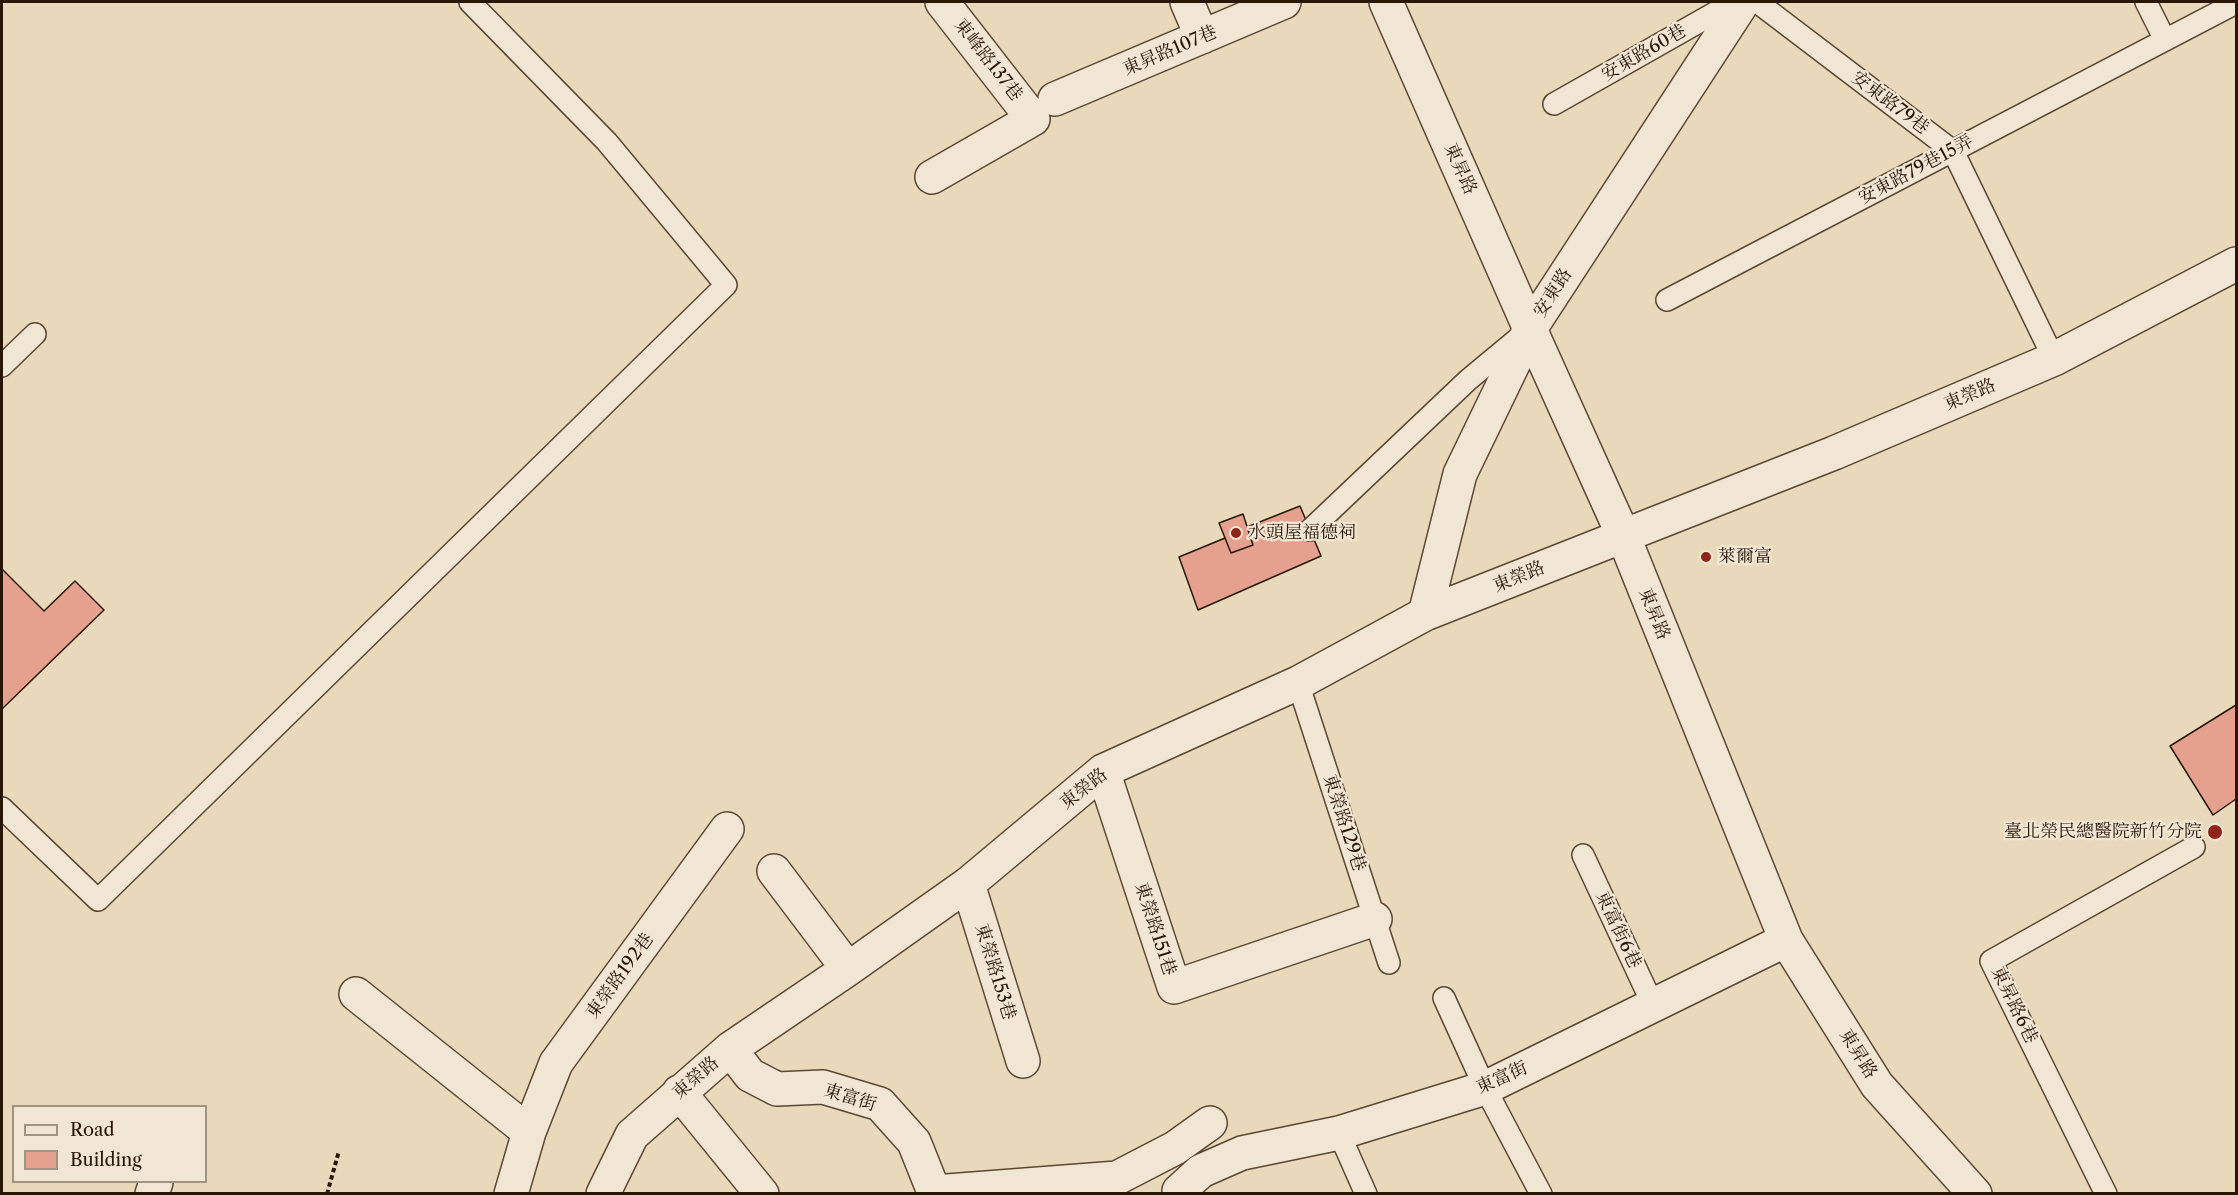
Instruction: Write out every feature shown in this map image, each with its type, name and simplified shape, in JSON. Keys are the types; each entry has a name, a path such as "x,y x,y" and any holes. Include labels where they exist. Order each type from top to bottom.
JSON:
{"street":[{"name":"東峰路137巷","path":"942,2 1044,109"},
{"path":"1187,2 1202,37"},
{"name":"東昇路107巷","path":"932,177 1044,109 1284,2"},
{"name":"東昇路","path":"1386,2 1623,535 1786,940 1877,1084 1975,1194"},
{"name":"安東路","path":"1425,614 1460,474 1530,329 1743,2"},
{"name":"東榮路","path":"603,1194 632,1135 679,1092 730,1049 968,884 1103,771 1298,683 1425,614 1834,453 2054,359 2236,264"},
{"name":"東榮路151巷","path":"1103,771 1174,987 1375,918"},
{"name":"東榮路192巷","path":"511,1194 529,1132 556,1064 727,829"},
{"path":"774,871 848,969"},
{"name":"東榮路153巷","path":"968,884 1023,1061"},
{"name":"東富街","path":"1191,1182 1242,1153 1339,1133 1485,1088 1786,940"},
{"path":"356,994 529,1132"},
{"name":"東富街","path":"730,1049 750,1075 777,1089 823,1087 880,1104 914,1142 933,1193 1117,1178 1175,1148 1210,1124"},
{"path":"679,1092 762,1194"}],"lane":[{"path":"2,808 98,900 726,285 607,142 470,2"},
{"name":"安東路60巷","path":"1554,104 1734,2"},
{"name":"安東路79巷","path":"1758,2 1953,151 2054,359"},
{"path":"2146,2 2165,40"},
{"name":"安東路79巷15弄","path":"1667,300 2236,3"},
{"path":"1310,530 1468,380 1530,329"},
{"path":"2,366 34,334"},
{"name":"東榮路129巷","path":"1298,683 1389,963"},
{"name":"東昇路6巷","path":"2106,1194 1991,961 2194,847"},
{"name":"東富街6巷","path":"1582,855 1653,1005"},
{"path":"1444,998 1485,1088 1541,1194"},
{"path":"1339,1133 1366,1194"}],"path":[{"path":"327,1194 339,1151"}],"building":[{"path":"1300,506 1321,556 1198,610 1179,557 1225,538 1231,553 1253,545 1247,527"},
{"name":"水頭屋福德祠","path":"1243,514 1253,545 1231,553 1219,523"},
{"path":"2,569 44,611 75,581 104,610 2,709"},
{"path":"2236,705 2236,799 2213,815 2170,746"}],"place":[{"name":"水頭屋福德祠","path":"1236,533"},
{"name":"萊爾富","path":"1706,557"},
{"name":"臺北榮民總醫院新竹分院","path":"2215,832"}]}
